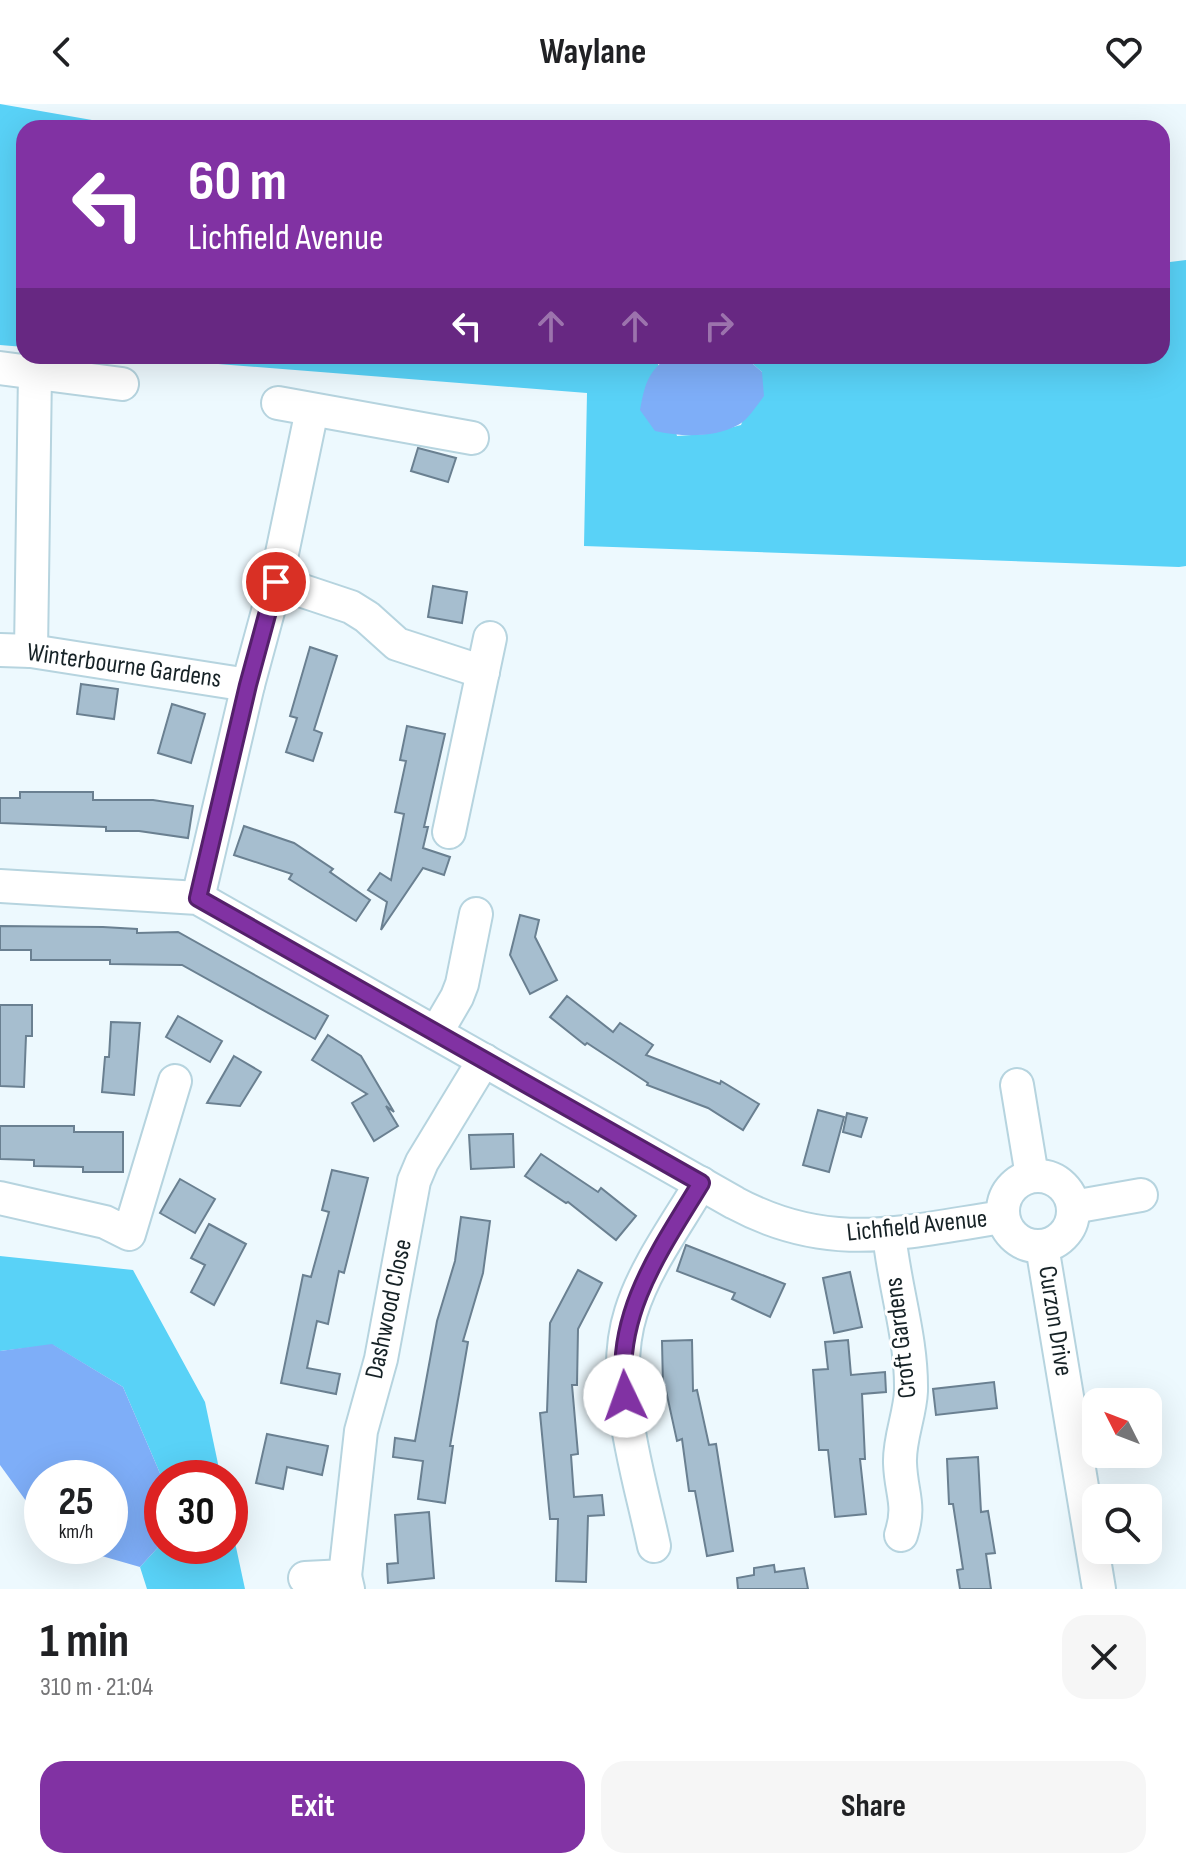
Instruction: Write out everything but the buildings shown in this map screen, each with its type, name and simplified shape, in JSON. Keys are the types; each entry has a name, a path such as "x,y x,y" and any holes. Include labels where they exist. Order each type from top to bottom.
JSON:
{"street":[{"path":"0,368 122,384"},
{"path":"15,650 35,372"},
{"path":"278,403 472,438"},
{"path":"0,886 198,898 248,685 276,582 312,410"},
{"path":"276,582 351,607 397,644 483,672"},
{"path":"449,832 490,638"},
{"name":"Winterbourne Gardens","path":"15,650 248,685"},
{"name":"Lichfield Avenue","path":"198,898 777,1223 847,1236 1003,1217"},
{"path":"436,1033 462,984 476,914"},
{"name":"Dashwood Close","path":"305,1578 346,1582 361,1431 381,1359 414,1181 422,1162 484,1060"},
{"path":"0,1198 105,1222 129,1234 175,1081"},
{"path":"1017,1085 1032,1176"},
{"path":"1043,1175 1064,1186 1073,1207 1073,1218 1062,1237 1042,1246 1021,1242 1013,1236 1003,1217 1006,1195 1012,1186 1032,1176 1043,1175"},
{"path":"654,1551 621,1372 624,1342 640,1289 701,1183"},
{"path":"1073,1207 1141,1195"},
{"name":"Croft Gardens","path":"889,1233 892,1270 909,1358 911,1390 899,1460 908,1514 899,1540"},
{"name":"Curzon Drive","path":"1042,1246 1098,1588"}],"shaded area":[{"path":"0,104 92,120 16,120 16,346 0,345"},
{"path":"1186,260 1186,566 1179,567 584,546 587,393 219,364 658,364 677,436 706,434 741,425 762,372 753,364 1170,364 1170,262"},
{"path":"660,364 753,364 762,372 764,396 745,420 729,429 697,435 655,431 640,410 648,380"},
{"path":"0,1256 133,1270 205,1402 217,1460 154,1460 123,1387 53,1345 0,1351"},
{"path":"52,1344 123,1387 154,1460 144,1460 144,1563 140,1567 128,1564 128,1460 24,1460 24,1498 0,1465 0,1351"},
{"path":"144,1563 240,1564 245,1589 147,1589 140,1567"}],"route":[{"path":"276,582 248,685 198,898 701,1183 640,1289 631,1312 621,1372 625,1396"}]}
